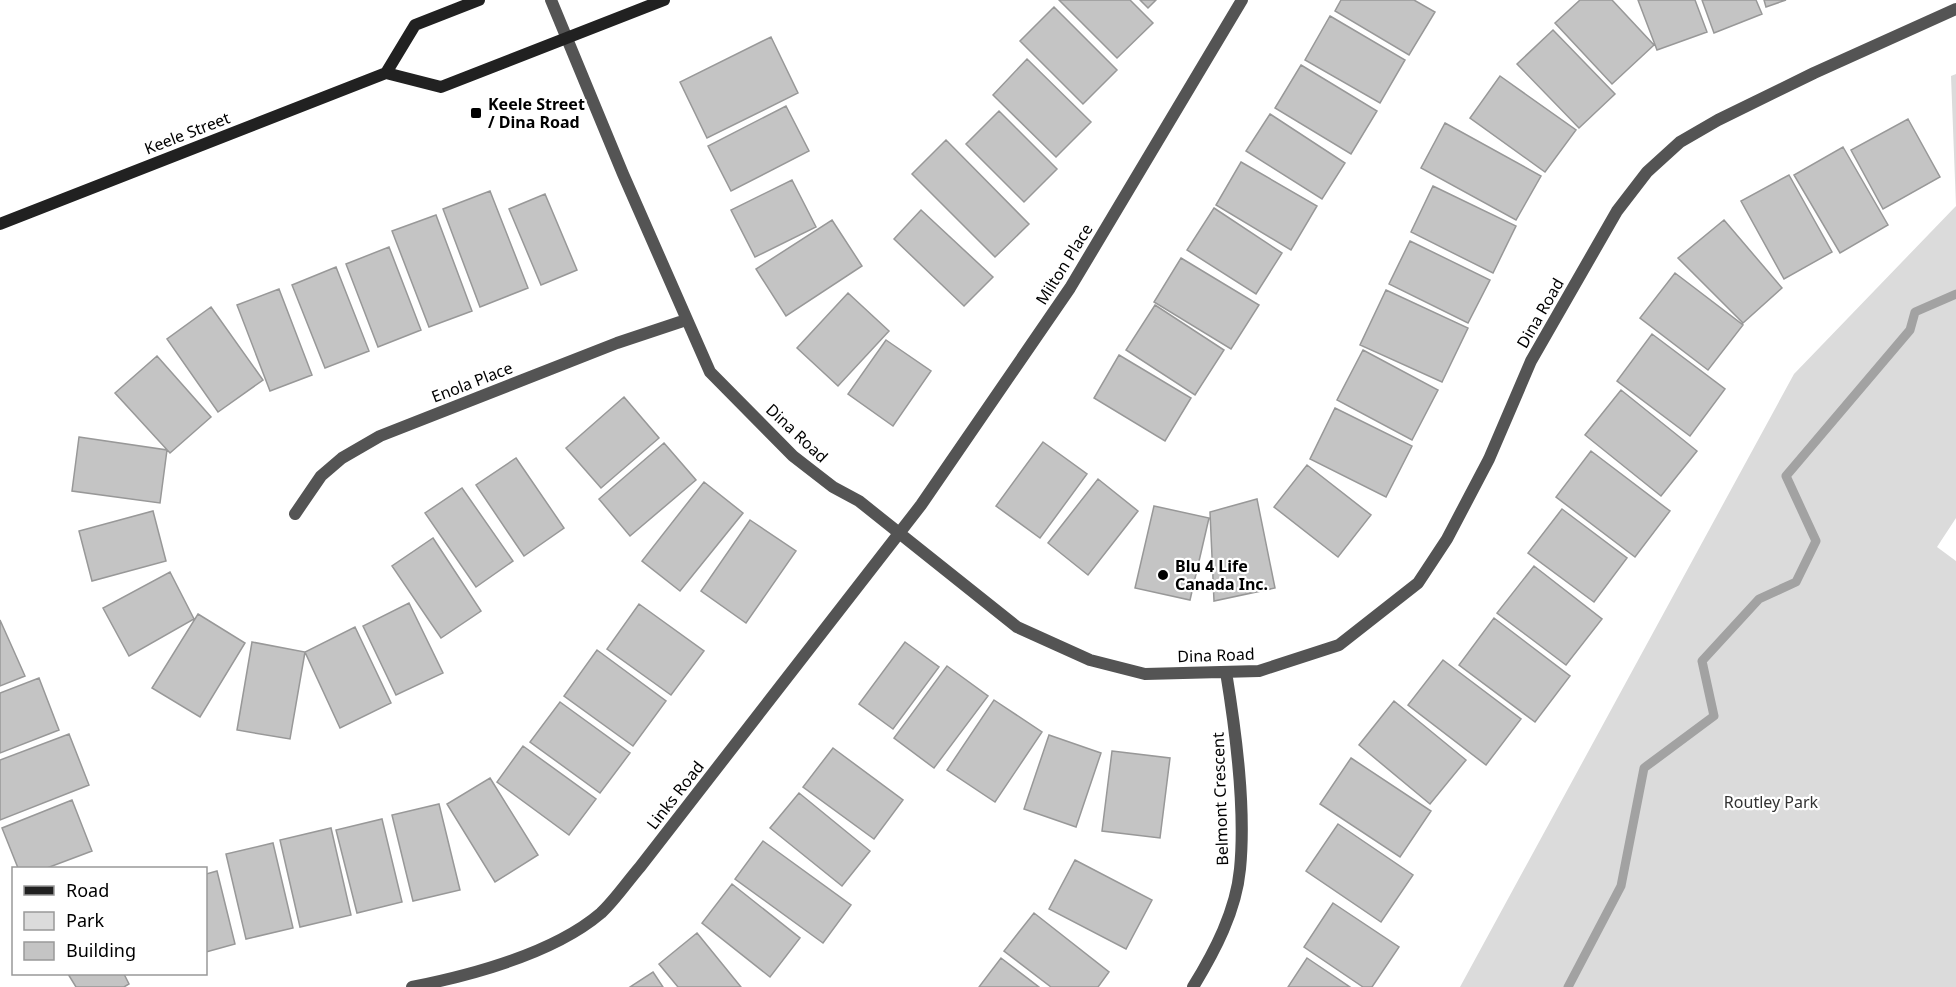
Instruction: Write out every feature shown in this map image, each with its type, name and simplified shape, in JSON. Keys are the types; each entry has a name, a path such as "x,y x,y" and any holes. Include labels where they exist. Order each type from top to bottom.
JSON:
{"main road":[{"path":"479,0 415,25 386,73 441,87 664,0"},
{"name":"Keele Street","path":"0,224 386,73"}],"street":[{"name":"Dina Road","path":"551,0 565,39 710,372 794,456 833,487 859,501 1017,627 1090,660 1145,674 1259,671 1339,645 1418,583 1447,539 1489,459 1532,361 1617,211 1647,172 1680,142 1814,73 1956,9"},
{"name":"Milton Place","path":"899,535 1070,288 1242,0"},
{"name":"Enola Place","path":"295,514 321,476 342,458 380,436 617,343 686,320"},
{"name":"Links Road","path":"412,987 457,978 563,939 601,912 899,535"},
{"name":"Belmont Crescent","path":"1193,987 1227,924 1240,869 1235,728 1226,672"}],"green space":[{"path":"1956,74 1956,206 1951,76"},
{"name":"Routley Park","path":"1956,206 1956,518 1937,547 1956,561 1956,987 1460,987 1794,374"}],"building":[{"path":"1059,0 1130,0 1153,23 1117,58"},
{"path":"1140,0 1156,0 1148,8"},
{"path":"1341,0 1414,0 1435,12 1409,55 1335,11"},
{"path":"1580,0 1612,0 1654,45 1612,84 1555,23"},
{"path":"1638,0 1695,0 1707,32 1657,50"},
{"path":"1702,0 1756,0 1762,14 1714,33"},
{"path":"1764,0 1786,0 1766,7"},
{"path":"1054,7 1117,70 1083,104 1020,41"},
{"path":"1330,16 1405,60 1380,103 1305,60"},
{"path":"1553,30 1615,94 1579,128 1517,64"},
{"path":"771,37 798,93 707,138 680,82"},
{"path":"1027,59 1091,122 1056,157 993,95"},
{"path":"1301,65 1377,111 1351,154 1275,108"},
{"path":"1500,76 1576,130 1545,172 1470,118"},
{"path":"786,106 809,151 731,191 708,146"},
{"path":"999,111 1057,169 1024,202 966,144"},
{"path":"1270,114 1345,163 1322,199 1246,151"},
{"path":"1908,119 1940,177 1883,209 1851,150"},
{"path":"1445,123 1541,176 1516,220 1421,168"},
{"path":"946,140 1029,224 995,257 912,174"},
{"path":"1843,147 1888,225 1840,253 1794,175"},
{"path":"1241,162 1317,206 1291,250 1216,205"},
{"path":"1789,175 1832,252 1784,279 1741,201"},
{"path":"792,180 816,227 755,257 731,210"},
{"path":"1433,186 1516,226 1493,273 1411,232"},
{"path":"490,191 528,288 480,307 443,209"},
{"path":"545,194 577,270 541,285 509,209"},
{"path":"1214,208 1282,253 1256,294 1187,250"},
{"path":"921,210 993,277 964,306 894,239"},
{"path":"436,215 472,311 429,327 392,231"},
{"path":"832,220 862,266 786,316 756,269"},
{"path":"1724,220 1782,288 1743,323 1678,258"},
{"path":"1410,241 1490,280 1468,323 1389,284"},
{"path":"389,247 421,330 378,347 346,264"},
{"path":"1181,258 1259,305 1231,349 1154,302"},
{"path":"336,267 369,351 325,368 292,285"},
{"path":"1675,273 1743,325 1708,370 1640,318"},
{"path":"279,289 312,375 270,391 237,305"},
{"path":"1386,290 1468,328 1442,382 1360,345"},
{"path":"848,293 889,331 838,386 797,348"},
{"path":"1155,305 1224,350 1195,395 1126,350"},
{"path":"211,307 263,380 218,412 167,339"},
{"path":"1652,334 1725,389 1690,436 1617,381"},
{"path":"886,340 931,371 893,426 848,394"},
{"path":"1363,350 1438,390 1412,440 1337,400"},
{"path":"1119,355 1191,398 1165,441 1094,398"},
{"path":"157,356 211,417 170,453 115,393"},
{"path":"1621,390 1697,451 1661,496 1585,435"},
{"path":"624,397 659,438 601,488 566,448"},
{"path":"1335,408 1412,446 1386,497 1310,459"},
{"path":"79,437 167,450 160,503 72,491"},
{"path":"1043,442 1087,474 1040,538 996,506"},
{"path":"664,443 696,480 630,536 599,499"},
{"path":"1591,451 1670,511 1635,557 1556,497"},
{"path":"516,458 564,528 524,556 476,485"},
{"path":"1307,465 1371,515 1338,557 1274,507"},
{"path":"1098,479 1138,511 1088,575 1048,543"},
{"path":"704,482 743,513 680,591 642,561"},
{"path":"462,488 513,561 476,587 425,513"},
{"path":"1257,499 1275,588 1214,601 1210,512"},
{"path":"1154,506 1209,518 1190,600 1135,588"},
{"path":"1562,509 1627,558 1594,602 1528,553"},
{"path":"153,511 166,561 92,581 79,531"},
{"path":"750,520 796,551 746,623 701,591"},
{"path":"433,538 481,611 441,638 392,566"},
{"path":"1534,566 1602,619 1566,665 1497,613"},
{"path":"170,572 194,619 129,656 103,608"},
{"path":"409,603 443,673 396,695 363,626"},
{"path":"639,604 704,651 671,695 607,649"},
{"path":"198,614 245,643 200,717 152,688"},
{"path":"1494,618 1570,676 1535,722 1459,665"},
{"path":"0,620 25,676 0,686"},
{"path":"355,627 391,703 340,728 305,652"},
{"path":"252,642 305,652 290,739 237,730"},
{"path":"905,642 939,667 893,729 859,704"},
{"path":"597,650 666,701 633,746 564,696"},
{"path":"1443,660 1521,719 1486,765 1408,705"},
{"path":"947,666 988,696 934,768 894,738"},
{"path":"39,678 59,730 0,753 0,693"},
{"path":"994,700 1042,732 995,802 947,770"},
{"path":"1394,701 1466,760 1430,804 1359,745"},
{"path":"560,702 630,753 600,793 530,742"},
{"path":"69,734 89,785 0,820 0,760"},
{"path":"1049,735 1101,753 1076,827 1024,809"},
{"path":"523,746 596,799 569,835 497,782"},
{"path":"833,748 903,800 874,839 803,787"},
{"path":"1112,751 1170,758 1160,838 1102,831"},
{"path":"1351,758 1431,811 1400,857 1320,804"},
{"path":"490,778 538,855 495,882 447,804"},
{"path":"799,793 870,851 842,886 770,828"},
{"path":"72,800 92,851 50,867 18,867 2,828"},
{"path":"439,804 460,890 413,901 392,815"},
{"path":"382,819 402,902 357,913 336,830"},
{"path":"1338,824 1413,875 1381,922 1306,871"},
{"path":"331,828 351,915 300,927 280,840"},
{"path":"763,841 851,905 823,943 735,879"},
{"path":"273,843 293,928 246,939 226,854"},
{"path":"1075,860 1152,900 1126,949 1049,909"},
{"path":"217,871 235,944 207,952 207,874"},
{"path":"732,884 800,938 770,977 702,923"},
{"path":"1333,903 1399,947 1372,987 1363,987 1304,947"},
{"path":"1034,913 1109,972 1098,987 1051,987 1004,951"},
{"path":"697,933 741,987 678,987 659,964"},
{"path":"1001,958 1039,987 979,987"},
{"path":"1307,958 1350,987 1288,987"},
{"path":"653,972 663,987 630,987"},
{"path":"69,975 124,975 129,984 124,987 76,987"}],"waterway":[{"path":"1568,987 1621,886 1644,768 1714,716 1702,661 1759,599 1796,582 1816,541 1786,476 1910,330 1915,312 1956,294"}],"place":[{"name":"Keele Street / Dina Road","path":"476,113"},
{"name":"Blu 4 Life Canada Inc.","path":"1163,575"}]}
